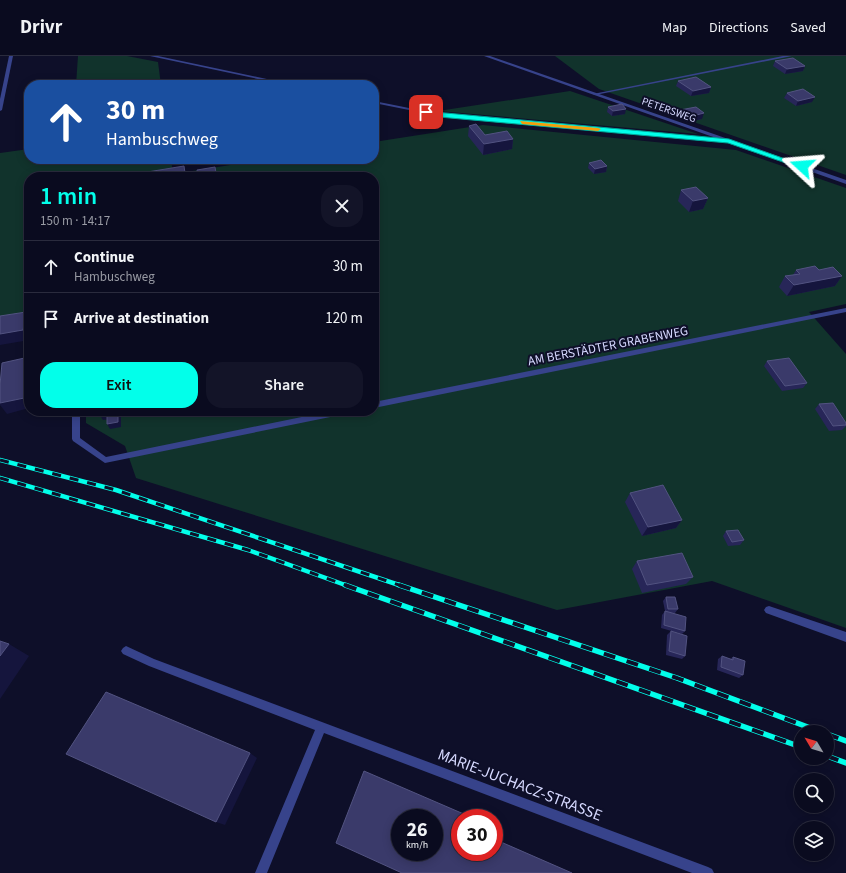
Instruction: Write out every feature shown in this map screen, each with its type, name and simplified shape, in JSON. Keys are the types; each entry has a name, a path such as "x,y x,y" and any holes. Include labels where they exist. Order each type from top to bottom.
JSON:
{"street":[{"path":"0,110 11,56"},
{"path":"152,56 269,80"},
{"name":"PETERSWEG","path":"486,56 846,182"},
{"path":"596,94 790,56"},
{"path":"379,103 439,115 729,141"},
{"name":"AM BERSTÄDTER GRABENWEG","path":"379,404 846,310"},
{"path":"76,416 76,439 105,460 321,416"},
{"path":"769,610 846,637"},
{"name":"MARIE-JUCHACZ-STRASSE","path":"126,650 152,662 321,727 708,873"},
{"path":"261,873 321,727"}],"green space":[{"path":"78,56 127,56 158,62 160,80 76,80"},
{"path":"555,56 846,56 846,175 599,89"},
{"path":"570,91 698,134 438,111"},
{"path":"483,125 736,150 846,188 846,304 809,312 846,354 846,628 712,581 557,610 136,478 125,446 86,423 86,416 379,416 379,172 186,172 236,164 379,164 379,141"},
{"path":"24,150 24,164 172,164 173,172 24,172 24,322 0,326 0,153"}],"building":[{"path":"793,58 805,66 787,69 775,61"},
{"path":"696,77 711,87 693,91 678,81"},
{"path":"803,89 815,97 798,101 787,93"},
{"path":"622,104 626,109 613,111 608,107"},
{"path":"696,107 704,113 689,117 680,110"},
{"path":"476,124 485,135 507,131 513,139 484,144 469,126"},
{"path":"601,160 607,166 595,169 589,163"},
{"path":"184,166 185,172 147,172"},
{"path":"215,167 216,172 197,172 197,170"},
{"path":"696,187 708,198 693,201 681,190"},
{"path":"815,266 819,270 833,267 842,276 794,285 785,276 800,274 796,270"},
{"path":"24,312 23,330 0,334 0,316"},
{"path":"24,358 24,398 0,403 2,363"},
{"path":"789,358 807,383 785,386 767,361"},
{"path":"833,403 846,425 833,426 819,404"},
{"path":"107,416 118,416 118,422 107,424"},
{"path":"663,485 682,520 648,527 630,493"},
{"path":"738,530 744,540 732,542 726,531"},
{"path":"682,553 693,577 647,585 637,561"},
{"path":"666,597 675,597 678,609 668,609"},
{"path":"665,611 686,617 685,631 664,625"},
{"path":"671,631 687,636 685,656 669,651"},
{"path":"0,641 9,644 0,656"},
{"path":"722,656 733,660 733,657 745,661 743,675 721,667"},
{"path":"106,692 250,753 216,822 66,754"},
{"path":"364,771 452,809 451,861 503,861 503,843 572,873 402,873 336,843"}],"railway":[{"path":"0,460 116,490 402,586"},
{"path":"0,478 248,550 348,586"},
{"path":"345,585 794,745"},
{"path":"399,585 677,678 802,725"},
{"path":"834,737 846,741"},
{"path":"834,759 846,763"}],"slow traffic":[{"path":"522,122 598,129"}],"route":[{"path":"426,112 439,115 729,141 802,166"}]}
